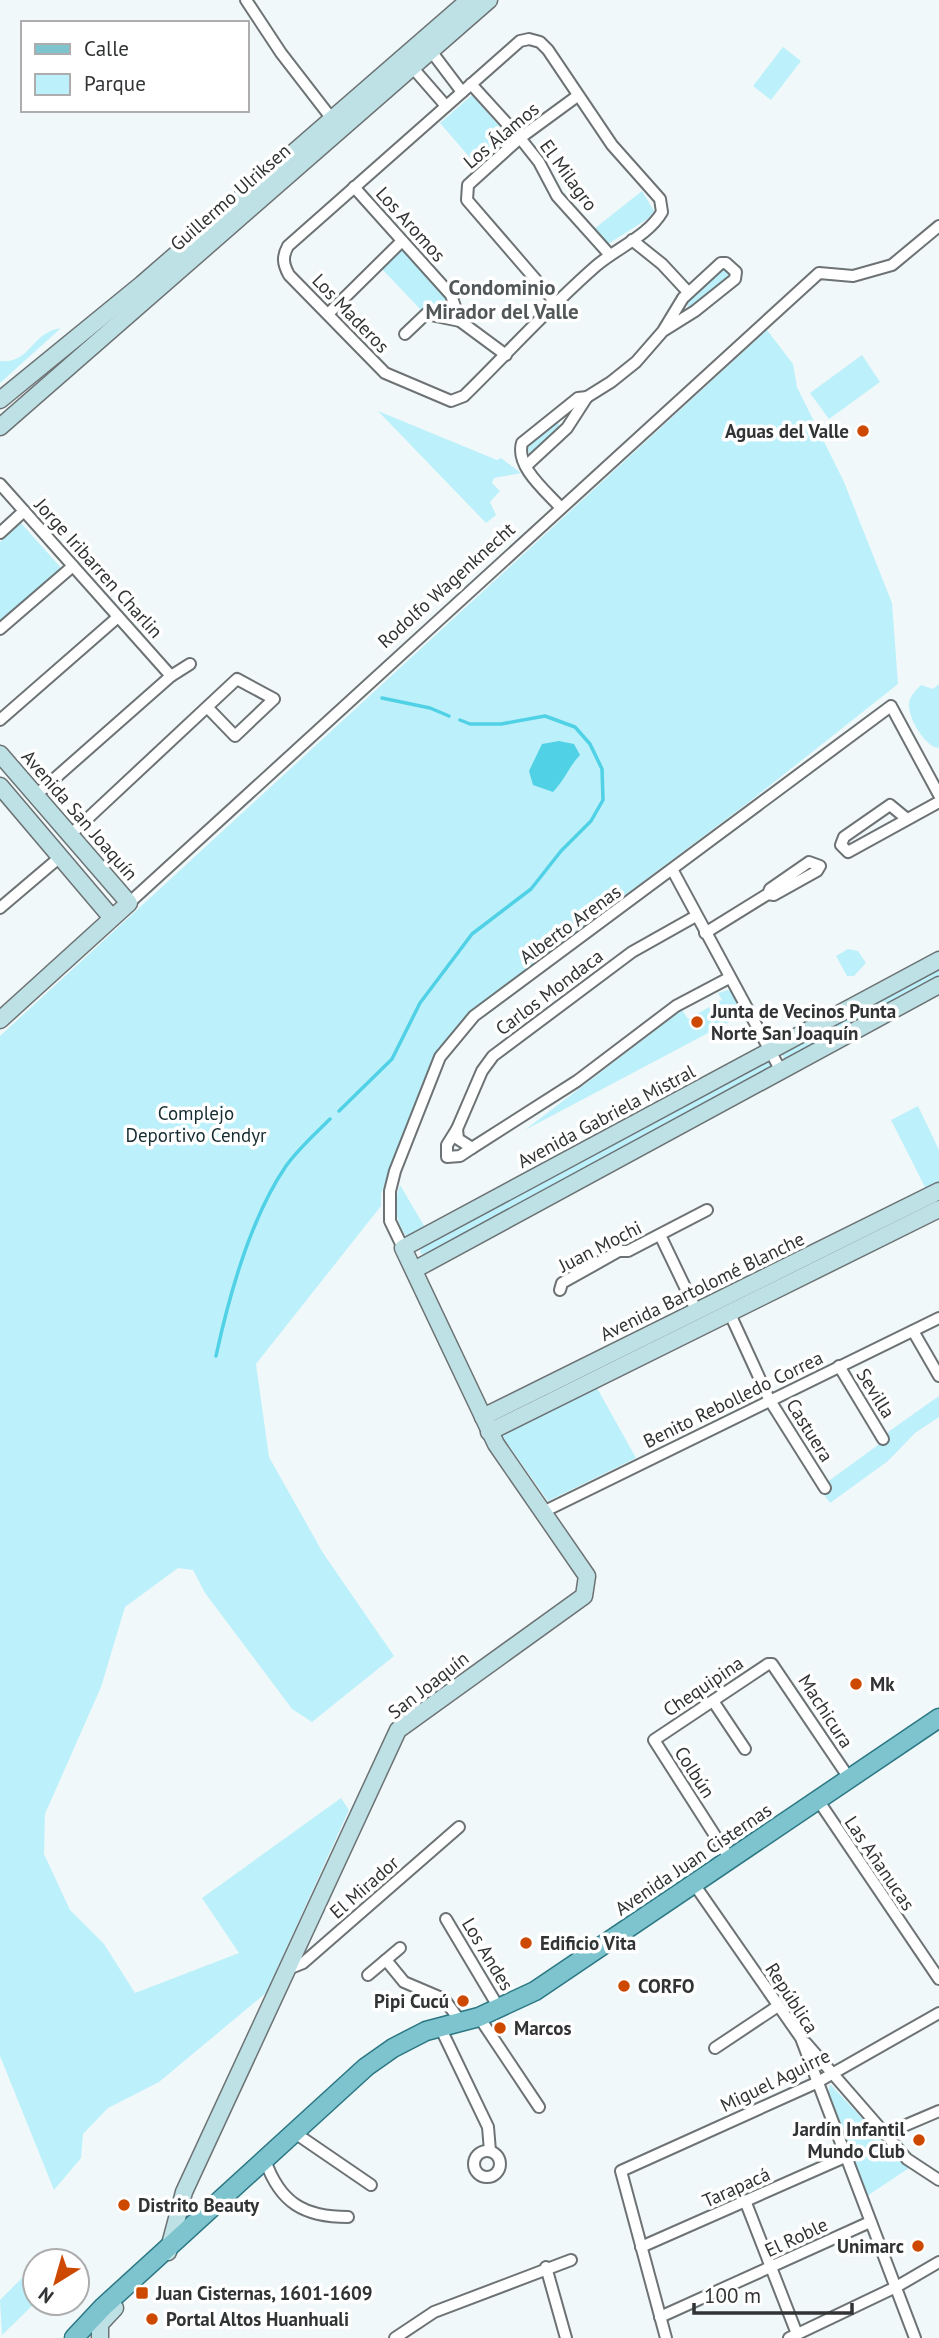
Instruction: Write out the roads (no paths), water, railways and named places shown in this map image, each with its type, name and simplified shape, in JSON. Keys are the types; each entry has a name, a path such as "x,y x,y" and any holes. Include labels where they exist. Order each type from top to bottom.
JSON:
{"main road":[{"name":"Guillermo Ulriksen","path":"0,400 142,284 469,0"},
{"name":"Guillermo Ulriksen","path":"0,427 489,0"},
{"name":"Avenida San Joaquín","path":"0,754 128,903"},
{"path":"0,786 112,918"},
{"name":"Rodolfo Wagenknecht","path":"0,1020 128,903"},
{"name":"Avenida Gabriela Mistral","path":"403,1248 939,960"},
{"path":"414,1270 939,985"},
{"name":"Avenida Bartolomé Blanche","path":"486,1424 697,1312 939,1191"},
{"name":"Avenida Bartolomé Blanche","path":"486,1424 730,1314 939,1209"},
{"name":"San Joaquín","path":"169,2248 184,2192 398,1730 584,1596 587,1576 486,1424 403,1248"},
{"name":"Avenida Juan Cisternas","path":"89,2331 169,2248 384,2054 426,2031 479,2017 535,1991 939,1718"},
{"path":"89,2331 98,2328 100,2338"}],"street":[{"path":"246,0 281,53 332,119"},
{"name":"Los Maderos","path":"529,39 540,42 548,50 576,97 612,145 660,199 663,212 642,233 610,255 555,302 464,396 451,401 384,373 289,275 283,255 288,246 520,41 529,39"},
{"path":"430,51 467,88"},
{"path":"412,67 446,106"},
{"name":"El Milagro","path":"467,88 520,138 539,162 558,196 610,255"},
{"name":"Los Álamos","path":"555,302 467,200 468,185 520,138 576,97"},
{"name":"Los Aromos","path":"354,187 451,295 460,321"},
{"name":"Rodolfo Wagenknecht","path":"128,903 819,273 853,276 892,265 939,226"},
{"path":"642,233 686,295 686,307 695,312"},
{"path":"632,240 662,264"},
{"path":"328,314 402,241"},
{"path":"527,465 567,428 587,397 624,373 663,331 686,295 721,263 726,263 736,272 735,279 695,312 663,331"},
{"name":"Los Aromos","path":"405,334 426,314 460,321 506,355"},
{"path":"561,508 529,474 520,446 578,398 587,397"},
{"path":"555,415 567,428"},
{"name":"Jorge Iribarren Charlin","path":"0,484 171,676"},
{"path":"0,533 24,512"},
{"path":"0,629 73,566"},
{"path":"0,720 118,617"},
{"path":"36,795 171,676 190,664"},
{"path":"70,835 207,707 237,679 274,699 235,736 207,707"},
{"name":"Alberto Arenas","path":"403,1248 390,1221 390,1191 440,1057 474,1016 673,871 891,706 939,795"},
{"path":"907,819 890,805 845,837 841,845 848,852 939,802"},
{"path":"0,907 60,856"},
{"path":"673,871 781,1072"},
{"path":"705,933 768,894"},
{"name":"Carlos Mondaca","path":"696,916 632,952 493,1056 482,1071 457,1129 447,1145 447,1157 460,1156 577,1081 676,1006 729,978"},
{"path":"457,1129 458,1139 472,1148"},
{"name":"Juan Mochi","path":"560,1290 562,1283 619,1251 628,1251 707,1210"},
{"name":"Juan Mochi","path":"660,1235 697,1312"},
{"name":"Castuera","path":"730,1314 769,1399 825,1488"},
{"name":"Benito Rebolledo Correa","path":"542,1512 939,1318"},
{"path":"913,1331 939,1376"},
{"name":"Sevilla","path":"839,1366 883,1439"},
{"name":"Chequipina","path":"654,1740 768,1664 772,1664"},
{"name":"Machicura","path":"772,1664 849,1778"},
{"path":"713,1701 746,1749"},
{"name":"Colbún","path":"654,1740 730,1859"},
{"name":"Las Añanucas","path":"818,1800 939,1979"},
{"name":"El Mirador","path":"288,1969 303,1963 459,1827"},
{"name":"República","path":"694,1884 802,2038 816,2083 915,2338"},
{"name":"Los Andes","path":"446,1919 499,2007"},
{"path":"368,1975 400,1948"},
{"path":"386,1960 404,1982 444,1998 461,2022"},
{"path":"715,2048 778,2006"},
{"name":"Miguel Aguirre","path":"641,2247 621,2171 816,2083 939,2013"},
{"path":"479,2017 539,2107"},
{"path":"440,2027 488,2127 489,2151"},
{"path":"802,2038 907,2159 939,2180"},
{"path":"884,2134 939,2111"},
{"path":"295,2133 371,2185"},
{"name":"Tarapacá","path":"641,2247 746,2203 845,2157"},
{"path":"265,2160 282,2196 291,2203 305,2210 348,2217"},
{"path":"746,2203 793,2336 896,2287 939,2262"},
{"name":"El Roble","path":"660,2317 870,2222"},
{"path":"641,2247 666,2338"},
{"path":"395,2338 434,2312 546,2267 572,2260"},
{"path":"546,2267 566,2338"}],"water":[{"path":"559,741 574,744 580,755 553,792 533,785 529,771 542,744"}],"waterway":[{"path":"382,698 430,708 449,716"},
{"path":"339,1111 392,1059 420,1003 472,934 531,889 561,851 591,821 603,800 602,769 590,744 575,727 545,716 501,724 470,724 460,720"},
{"path":"216,1356 243,1258 273,1186 291,1160 330,1119"}],"place":[{"name":"Aguas del Valle","path":"863,431"},
{"name":"Junta de Vecinos Punta Norte San Joaquín","path":"697,1022"},
{"name":"Mk","path":"856,1684"},
{"name":"Edificio Vita","path":"526,1943"},
{"name":"CORFO","path":"624,1986"},
{"name":"Pipi Cucú","path":"463,2001"},
{"name":"Marcos","path":"500,2028"},
{"name":"Jardín Infantil Mundo Club","path":"919,2140"},
{"name":"Distrito Beauty","path":"124,2205"},
{"name":"Unimarc","path":"918,2246"},
{"name":"Juan Cisternas, 1601-1609","path":"142,2293"},
{"name":"Portal Altos Huanhuali","path":"152,2319"}],"district":[{"name":"Condominio Mirador del Valle","path":"502,300"}],"park label":[{"name":"Complejo Deportivo Cendyr","path":"196,1124"}]}
